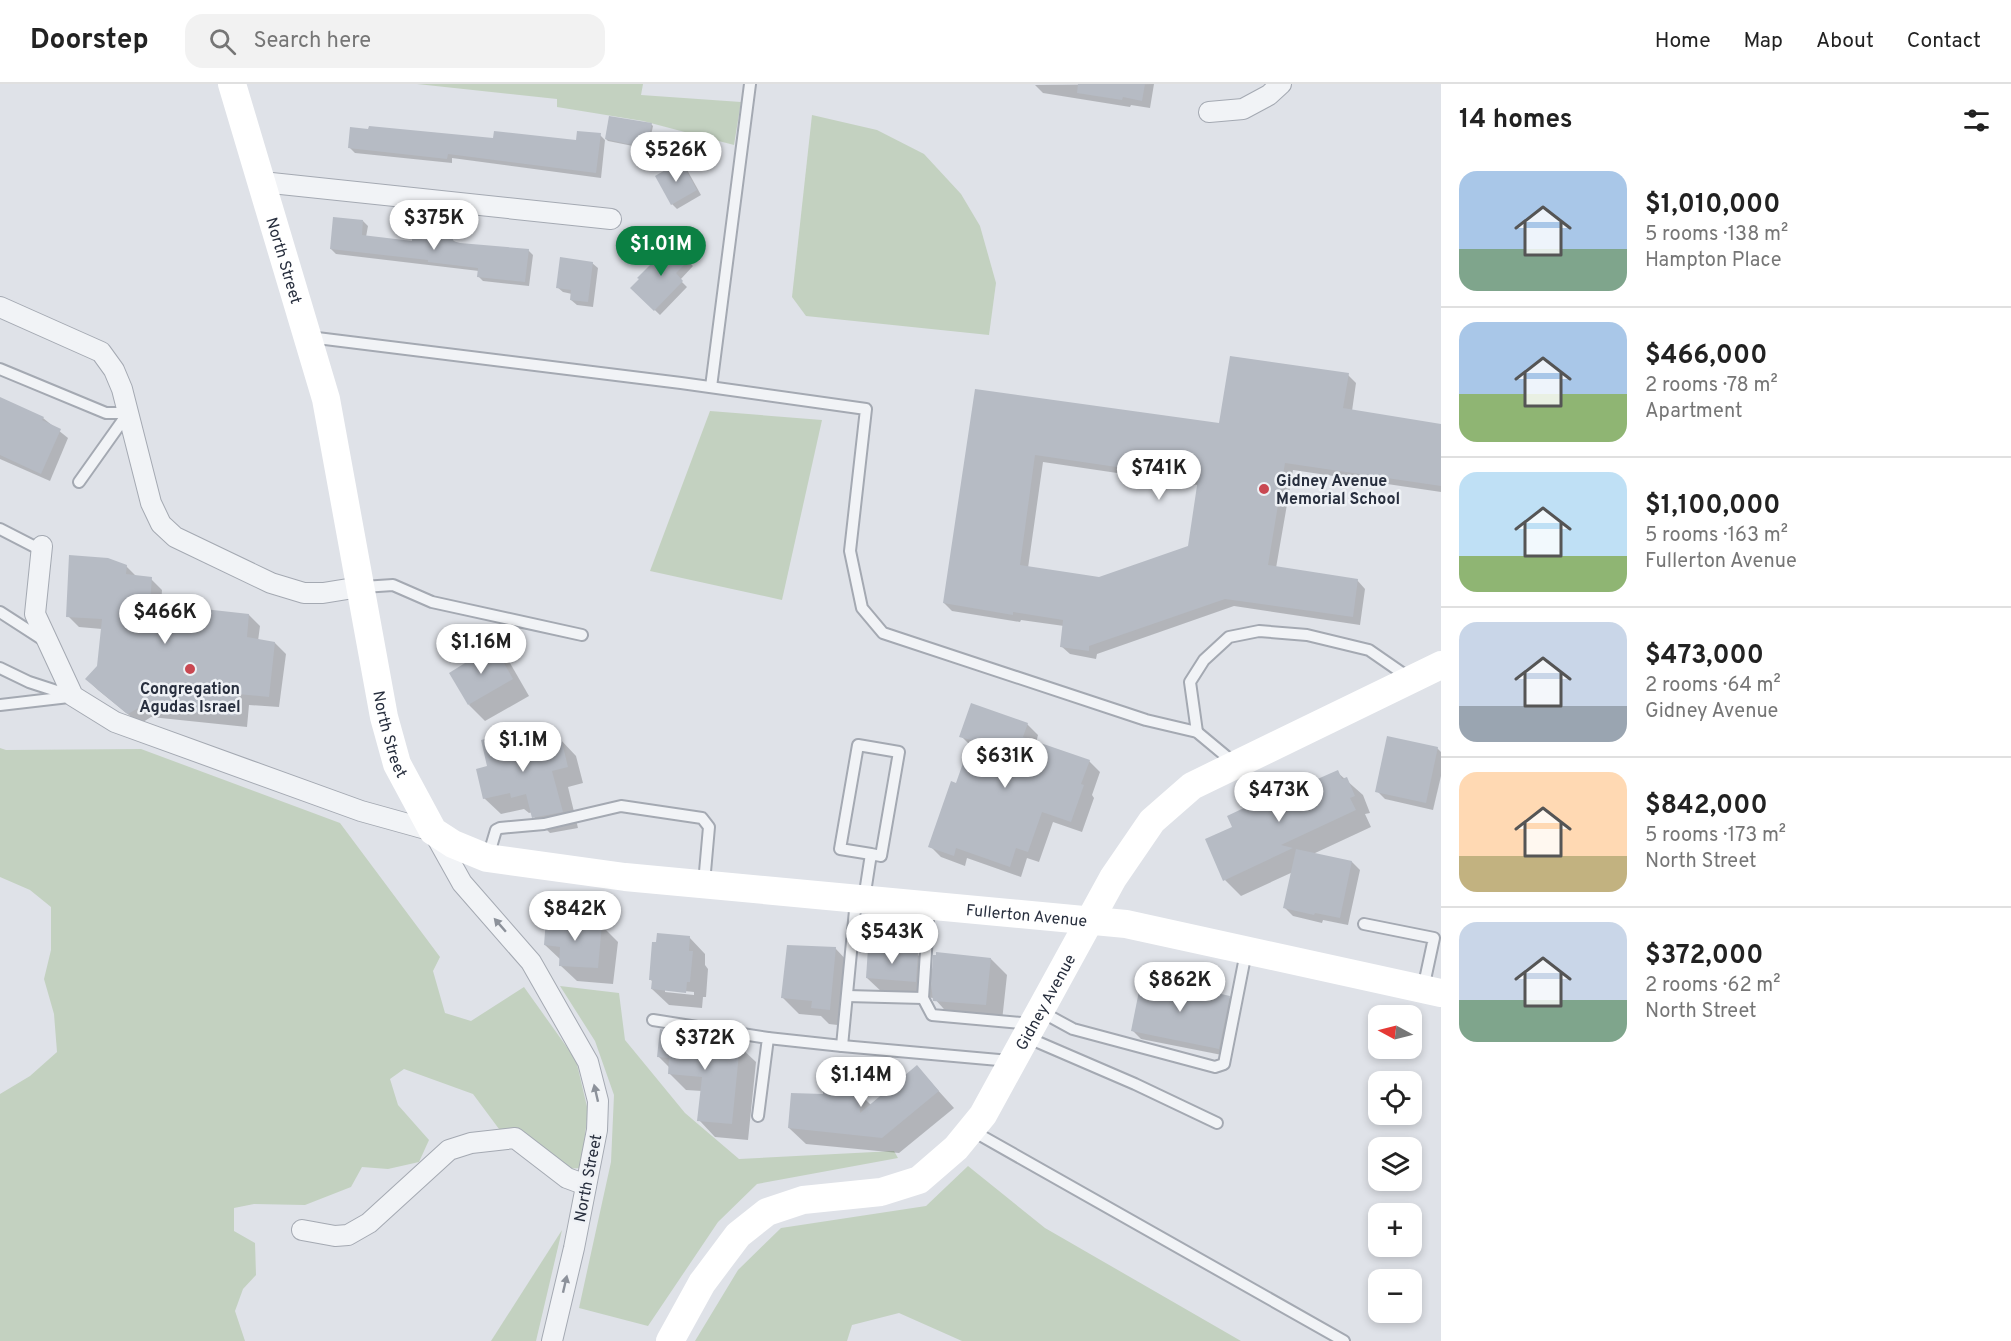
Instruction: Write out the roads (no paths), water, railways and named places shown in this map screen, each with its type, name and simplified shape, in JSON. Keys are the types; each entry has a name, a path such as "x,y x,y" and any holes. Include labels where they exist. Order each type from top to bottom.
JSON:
{"street":[{"name":"North Street","path":"232,84 326,399 384,717 397,764 462,884 531,962 588,1062 598,1101 597,1130 552,1341"},
{"path":"1209,112 1243,109 1269,95 1281,84"},
{"path":"262,182 611,219"},
{"path":"0,307 101,352 114,370 122,389 152,503 161,524 175,537 272,583 304,593 323,593 360,587"},
{"path":"42,548 35,614 73,696 115,722 362,811 433,831"},
{"name":"Gidney Avenue","path":"670,1341 702,1283 738,1235 767,1212 803,1200 880,1192 919,1179 956,1148 983,1115 1113,878 1152,821 1192,786 1441,665"},
{"name":"Fullerton Avenue","path":"433,831 453,844 487,858 624,877 1126,924 1432,991"},
{"path":"302,1230 335,1236 348,1235 369,1223 449,1150 471,1143 515,1138 567,1178 586,1185"}],"lane":[{"path":"711,387 750,84"},
{"path":"307,337 711,387 866,409 850,551 862,608 883,633 1146,720 1197,732 1236,765"},
{"path":"0,369 106,413 128,413"},
{"path":"79,482 128,413"},
{"path":"0,529 42,548"},
{"path":"360,587 393,585 432,602 582,635"},
{"path":"0,612 48,643"},
{"path":"1197,732 1190,682 1204,660 1229,637 1259,631 1307,635 1369,650 1410,679"},
{"path":"0,668 29,682 73,696"},
{"path":"0,705 73,696"},
{"path":"858,745 899,752 881,856 871,854 840,849 858,745"},
{"path":"487,858 496,830 500,828 544,824 621,806 702,818 709,827 704,884"},
{"path":"842,1046 861,898 871,854"},
{"path":"929,905 923,998 932,1015 1073,1029 1215,1067 1224,1064 1246,951"},
{"path":"1364,924 1434,938 1432,991"},
{"path":"847,996 923,998"},
{"path":"653,1020 768,1038 1013,1062"},
{"path":"1033,1024 1135,1084 1217,1124"},
{"path":"758,1116 768,1038"},
{"path":"971,1130 1344,1341"}],"place":[{"name":"Gidney Avenue Memorial School","path":"1264,489"},
{"name":"Congregation Agudas Israel","path":"190,669"}]}
